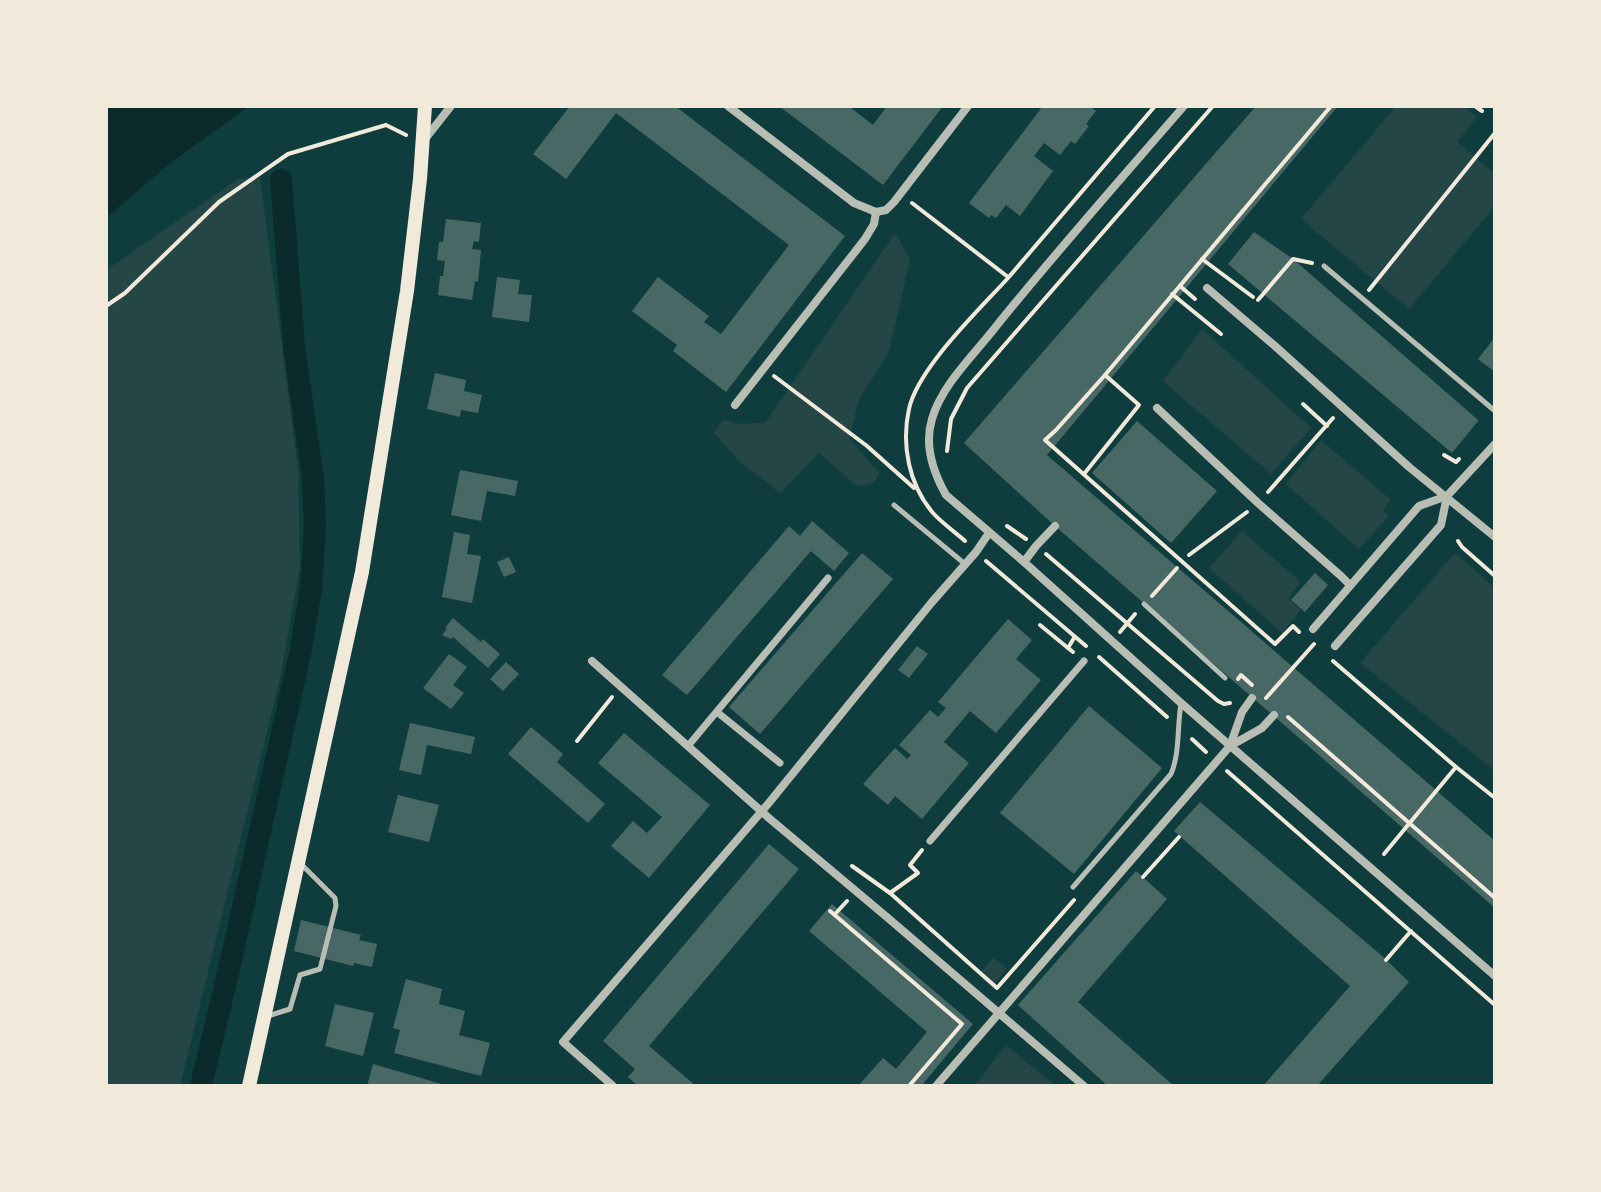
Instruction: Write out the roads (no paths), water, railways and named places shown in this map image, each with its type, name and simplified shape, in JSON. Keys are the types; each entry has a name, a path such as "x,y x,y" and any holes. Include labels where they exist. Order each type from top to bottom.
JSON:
{"main road":[{"path":"249,1086 362,572 405,307 425,106"}],"street":[{"path":"422,143 451,106"},
{"path":"728,106 854,203 876,212 886,210 901,194 968,106"},
{"path":"1184,106 1039,273 948,387 939,402 929,432 929,448 937,480 946,495 1495,976"},
{"path":"735,405 865,239 874,224 876,212"},
{"path":"1207,288 1409,467 1495,537"},
{"path":"1157,408 1350,585"},
{"path":"1313,629 1419,506 1447,496 1495,444"},
{"path":"1335,646 1441,525 1447,496"},
{"path":"1024,562 1055,526"},
{"path":"613,1086 563,1042 762,812 989,533"},
{"path":"688,746 828,578"},
{"path":"592,661 762,812 1084,1086"},
{"path":"930,841 1084,661"},
{"path":"1230,746 1242,712 1252,698"},
{"path":"936,1086 1230,746 1262,728 1276,711"},
{"path":"717,712 780,763"}],"lane":[{"path":"1324,266 1495,411"},
{"path":"894,505 965,564"},
{"path":"1144,604 1225,678"},
{"path":"1073,887 1171,774 1176,762 1181,703"},
{"path":"264,1017 290,1009 300,975 320,969 336,906 335,898 299,862"}],"waterway":[{"path":"201,1086 300,654 311,589 315,526 313,479 294,346 281,180"}]}
